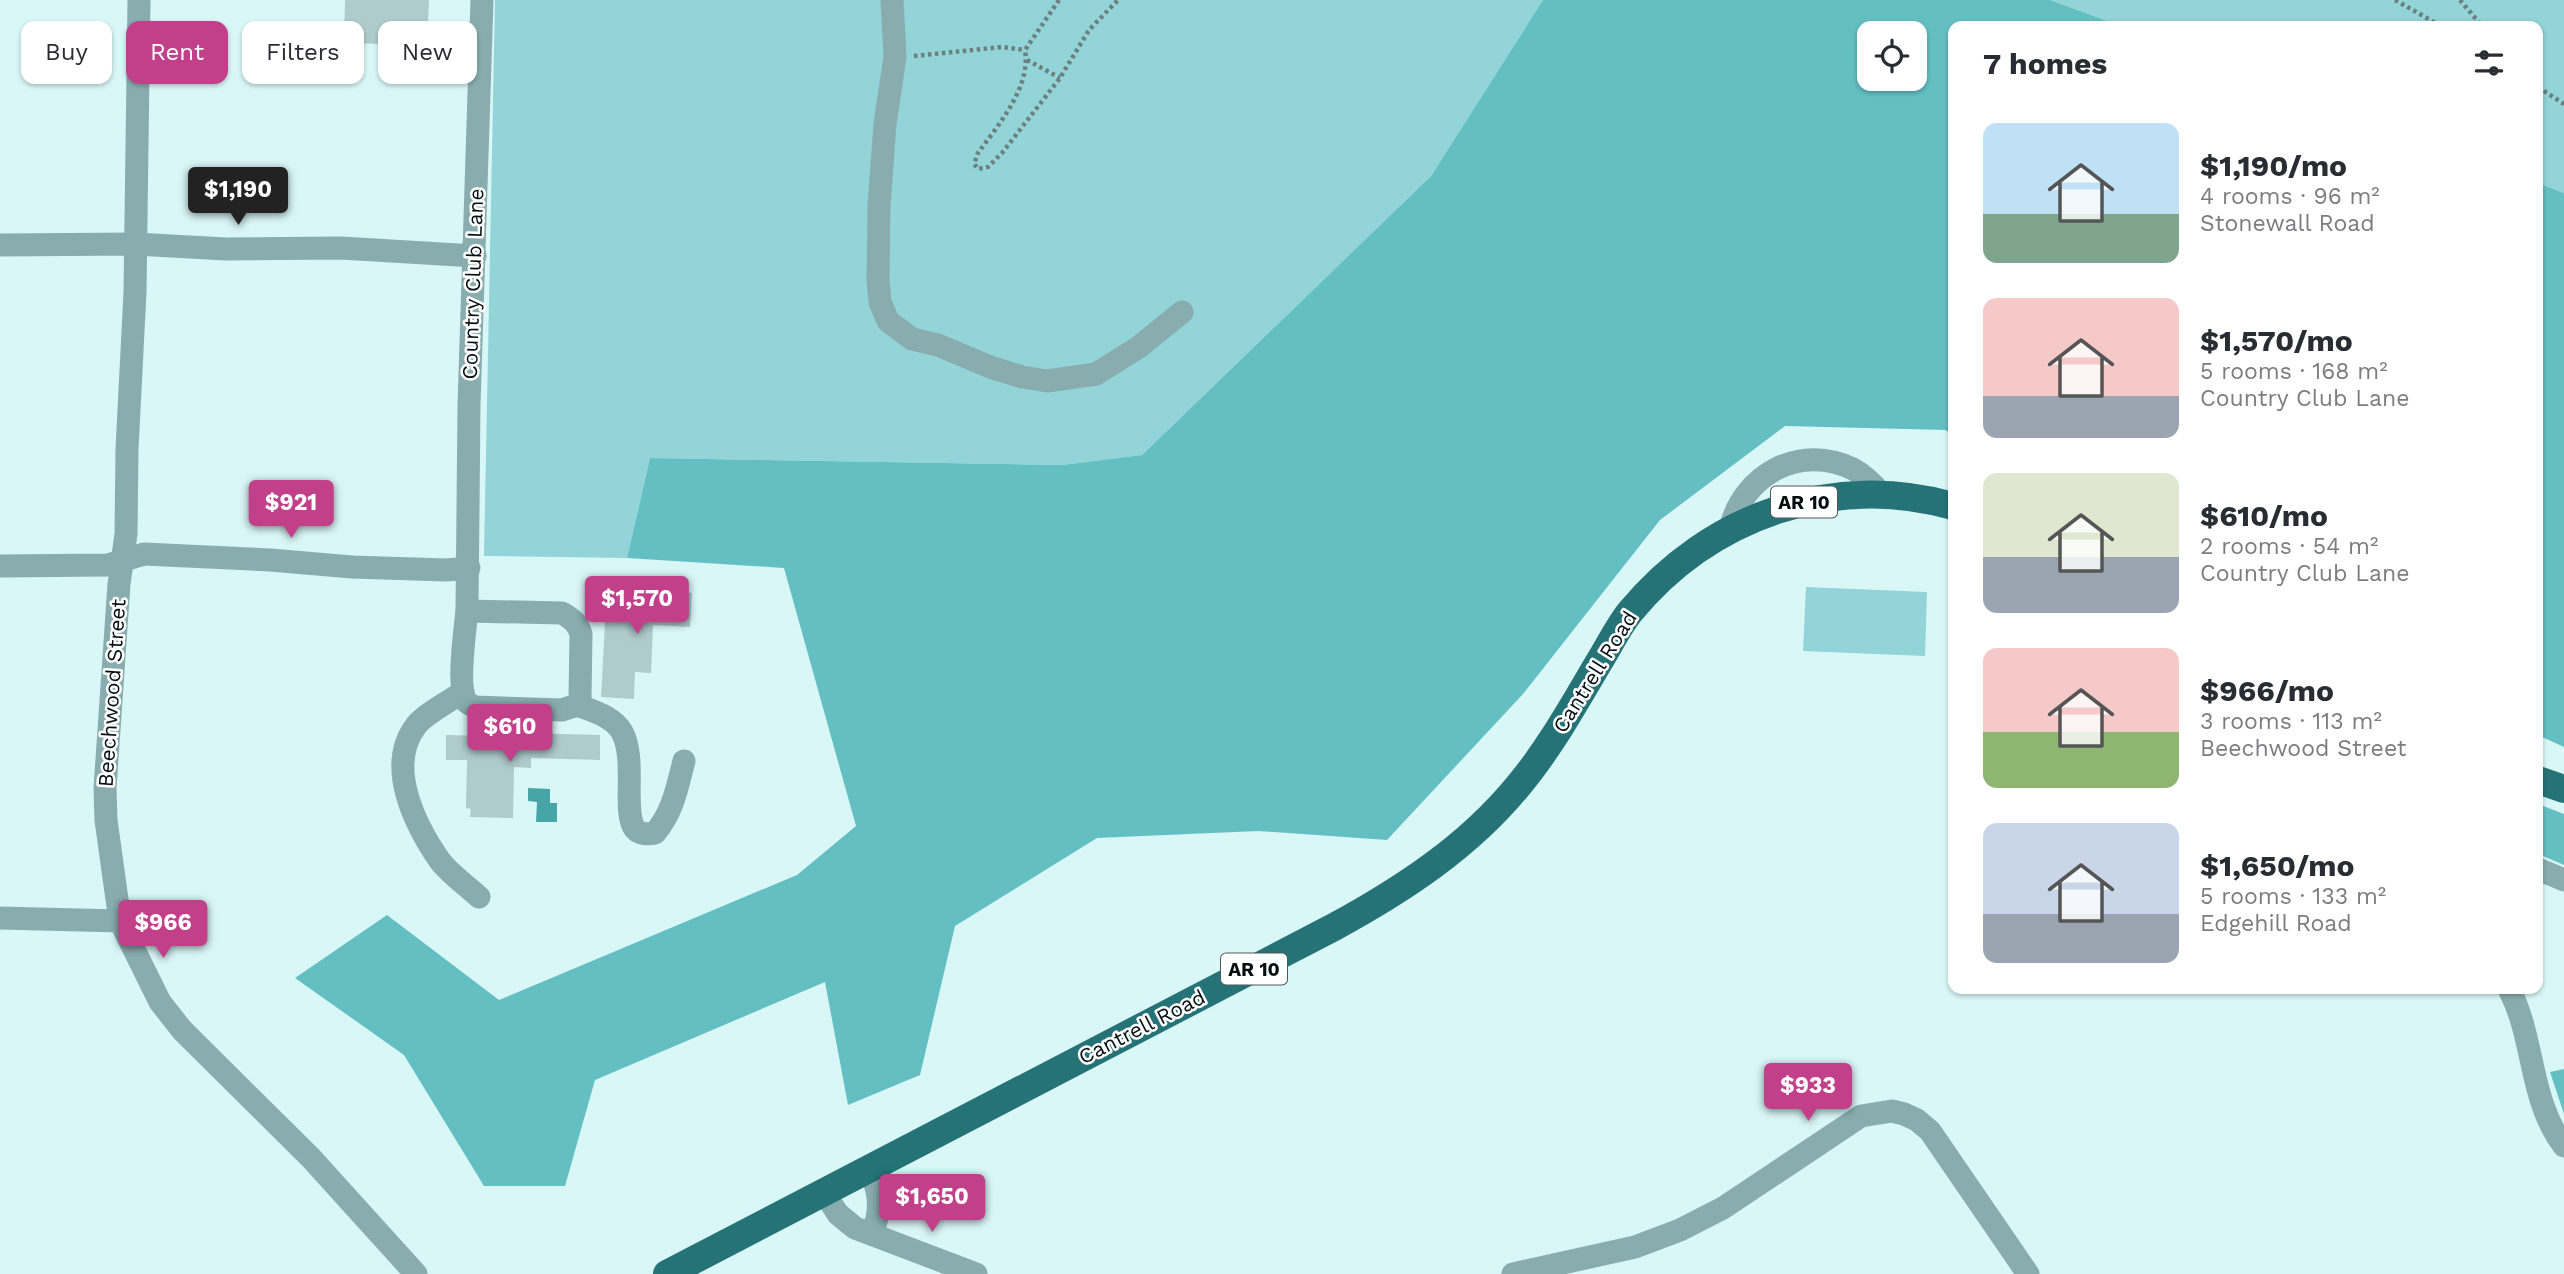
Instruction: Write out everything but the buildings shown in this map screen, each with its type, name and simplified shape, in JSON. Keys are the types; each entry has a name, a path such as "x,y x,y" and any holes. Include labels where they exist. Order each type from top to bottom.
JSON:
{"main road":[{"name":"Cantrell Road","path":"667,1274 1334,927 1388,897 1439,862 1517,787 1553,740 1629,613 1668,573 1699,548 1730,530 1767,514 1813,500 1859,493 1926,498 1948,505"},
{"path":"2543,782 2564,789"}],"street":[{"name":"Beechwood Street","path":"139,0 133,359 127,449 126,534 105,788 106,821 120,921 152,989 182,1031 311,1158 416,1274"},
{"name":"Country Club Lane","path":"463,692 463,647 469,568 469,405 482,0"},
{"path":"892,0 895,57 885,124 879,206 878,280 880,302 888,321 912,339 938,345 990,367 1047,381 1096,374 1139,347 1182,312"},
{"path":"0,245 135,244 226,249 341,248 475,256"},
{"path":"1730,530 1737,507 1748,491 1762,477 1778,467 1797,461 1816,459 1845,466 1870,481 1882,494"},
{"path":"0,566 108,565 144,554 352,567 446,570 469,568"},
{"path":"467,611 562,613 572,618 581,634 580,698 577,705"},
{"path":"480,897 442,863 418,824 408,796 402,753 415,725 463,692 467,702 475,707 562,710 577,705 606,716 622,732 630,760 631,817 635,828 642,834 655,833 664,823 674,802 684,761"},
{"path":"2543,871 2564,880"},
{"path":"0,918 120,921"},
{"path":"2511,994 2524,1022 2542,1103 2548,1120 2564,1146"},
{"path":"1513,1274 1635,1247 1680,1230 1723,1208 1861,1116 1892,1111 1917,1120 1930,1131 2028,1274"},
{"path":"869,1168 880,1197 872,1234"},
{"path":"825,1194 845,1221 976,1274"}],"path":[{"path":"1059,0 1025,50 1027,60 1021,87 975,160 978,169 988,167 997,159 1060,78 1089,30 1118,0"},
{"path":"2395,0 2432,21"},
{"path":"2460,0 2478,21"},
{"path":"895,57 1002,47 1025,50"},
{"path":"1027,60 1060,78"},
{"path":"2543,90 2564,104"}],"shaded area":[{"path":"495,0 1543,0 1431,176 1142,455 1062,465 650,458 627,558 484,556"},
{"path":"1543,0 2050,0 2107,21 1948,21 1948,432 1785,426 1660,520 1523,694 1387,840 1258,831 1097,838 955,926 920,1075 848,1105 825,982 595,1080 565,1186 484,1186 404,1055 295,978 387,915 499,1000 797,875 856,826 784,568 627,558 650,458 1062,465 1142,455 1431,176"},
{"path":"2050,0 2564,0 2564,193 2543,185 2543,21 2107,21"},
{"path":"2543,185 2564,193 2564,747 2543,737"},
{"path":"1806,587 1927,592 1925,656 1803,651"},
{"path":"528,788 550,789 550,803 557,803 557,822 536,822 537,802 528,801"},
{"path":"2543,806 2564,814 2564,865 2543,856"},
{"path":"2564,1069 2564,1114 2550,1072"}]}
